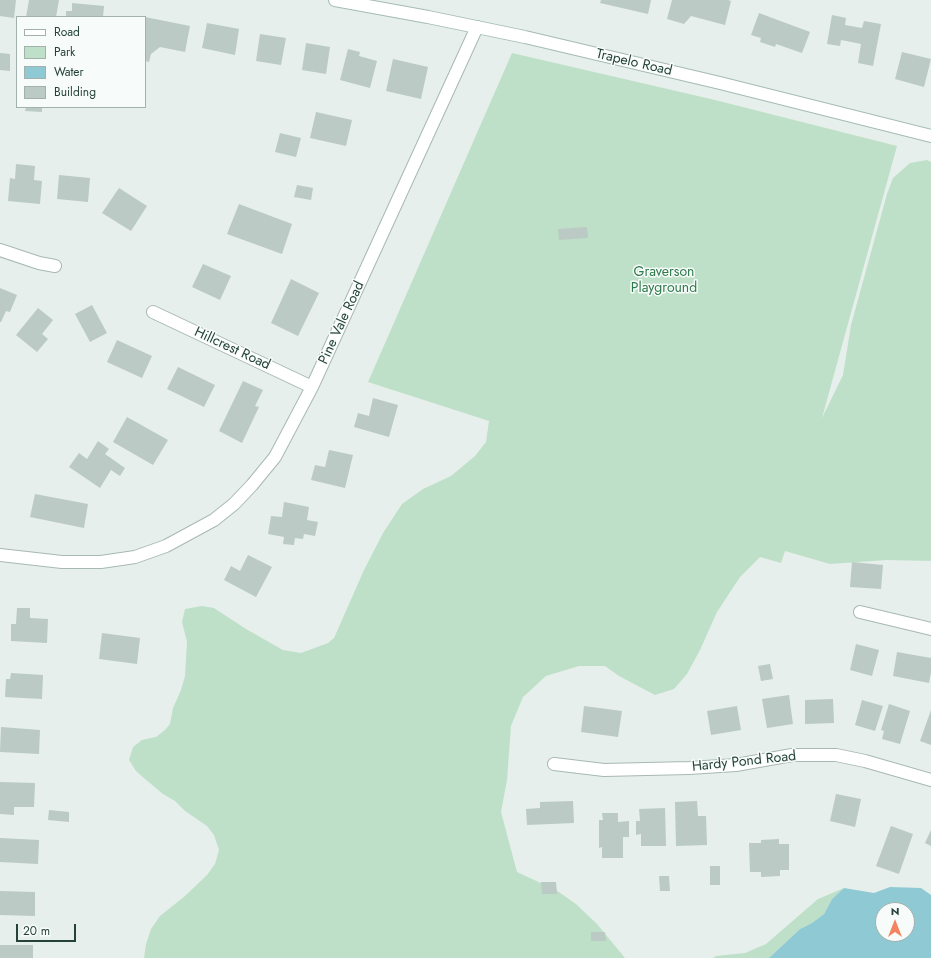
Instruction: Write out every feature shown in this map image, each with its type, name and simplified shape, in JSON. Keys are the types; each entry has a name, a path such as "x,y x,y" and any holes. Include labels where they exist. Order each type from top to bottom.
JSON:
{"street":[{"name":"Trapelo Road","path":"335,0 477,27 720,83 931,136"},
{"name":"Pine Vale Road","path":"0,555 62,562 101,562 136,557 166,546 194,532 214,520 234,504 275,457 312,387 477,27"},
{"path":"0,250 39,263 55,266"},
{"name":"Hillcrest Road","path":"153,312 312,387"},
{"path":"860,612 931,629"},
{"name":"Hardy Pond Road","path":"554,764 604,770 689,768 736,765 792,755 836,755 864,761 931,780"}],"green space":[{"name":"Graverson Playground","path":"512,53 715,100 897,146 822,418 843,375 851,325 887,194 893,178 910,163 927,160 931,162 931,561 887,560 830,564 785,551 781,563 760,557 740,577 717,612 700,650 687,674 674,689 655,695 619,676 605,666 579,666 546,676 523,697 511,726 507,780 501,812 517,872 556,890 576,904 597,924 625,958 144,958 146,944 151,929 160,916 185,896 207,875 215,864 219,850 214,835 207,826 185,811 175,801 163,794 145,779 136,771 129,760 133,747 142,740 156,737 170,724 173,708 185,676 187,642 182,622 185,609 202,606 214,608 246,629 283,650 301,653 328,643 334,638 364,570 383,533 402,504 423,489 451,476 475,456 486,442 489,421 368,382"},
{"path":"844,888 832,899 824,914 812,923 800,929 769,958 713,958 716,956 745,953 766,944 818,899"}],"water":[{"path":"890,887 921,888 931,895 931,958 769,958 800,929 812,923 824,914 832,899 844,888 874,893"}],"building":[{"path":"0,0 16,0 14,18 0,16"},
{"path":"29,0 59,0 56,16 26,16"},
{"path":"601,0 651,0 648,14 600,3"},
{"path":"672,0 731,1 725,25 691,16 684,24 667,19"},
{"path":"72,3 104,6 103,16 66,16 66,11 72,11"},
{"path":"759,13 810,32 802,53 776,44 775,47 760,42 761,38 751,35"},
{"path":"832,15 846,18 845,25 862,28 864,21 881,24 873,66 858,63 861,44 841,40 840,46 827,44"},
{"path":"146,17 190,26 185,52 160,47 151,54 149,62 146,61"},
{"path":"207,23 239,29 235,55 202,48"},
{"path":"260,34 286,38 281,65 256,61"},
{"path":"306,43 330,47 326,74 302,70"},
{"path":"348,49 360,52 359,56 377,61 370,88 340,80"},
{"path":"902,52 931,59 924,87 895,79"},
{"path":"0,53 10,54 10,71 0,70"},
{"path":"393,59 428,67 421,99 386,91"},
{"path":"26,108 42,108 42,112 25,111"},
{"path":"316,112 352,120 346,146 310,138"},
{"path":"280,133 301,138 296,157 275,152"},
{"path":"16,164 35,166 34,180 42,181 40,204 8,201 10,178 15,179"},
{"path":"59,175 90,178 88,202 57,199"},
{"path":"297,185 313,188 311,200 294,197"},
{"path":"119,188 147,206 131,231 102,213"},
{"path":"239,204 292,224 282,254 227,234"},
{"path":"587,227 588,238 559,240 558,229"},
{"path":"203,264 231,276 220,300 192,287"},
{"path":"291,279 319,293 298,336 271,323"},
{"path":"0,288 17,295 10,312 6,311 1,322 0,322"},
{"path":"92,305 107,333 90,342 75,314"},
{"path":"38,308 53,320 42,334 48,339 37,352 16,335"},
{"path":"117,340 152,356 142,378 107,362"},
{"path":"178,367 215,385 204,407 167,389"},
{"path":"243,381 263,390 255,406 259,407 242,443 219,431"},
{"path":"373,398 398,405 389,437 354,427 358,413 369,416"},
{"path":"127,417 168,440 153,465 113,442"},
{"path":"98,441 109,449 105,454 125,468 120,476 111,470 100,488 69,467 79,453 87,459"},
{"path":"329,450 353,455 345,488 311,480 315,465 325,467"},
{"path":"35,494 88,504 84,528 30,517"},
{"path":"284,502 309,507 307,520 318,522 315,536 304,534 303,539 295,538 294,545 283,544 284,537 268,534 271,516 282,517"},
{"path":"248,555 272,567 256,597 224,580 231,566 240,571"},
{"path":"852,562 883,565 881,589 850,587"},
{"path":"17,608 30,608 30,618 48,619 47,643 11,641 11,624 16,624"},
{"path":"102,633 140,638 137,664 99,659"},
{"path":"856,644 879,650 872,676 850,670"},
{"path":"897,652 931,658 929,683 893,676"},
{"path":"770,664 773,679 761,681 758,666"},
{"path":"11,673 43,675 42,699 5,697 6,679 10,679"},
{"path":"789,695 793,724 767,728 762,699"},
{"path":"833,699 834,723 805,724 805,700"},
{"path":"862,700 883,706 875,731 855,725"},
{"path":"889,704 910,711 900,744 882,739 884,731 881,730"},
{"path":"584,706 622,711 618,737 581,732"},
{"path":"737,706 741,730 711,735 707,711"},
{"path":"931,710 931,745 920,741"},
{"path":"1,727 40,730 39,754 0,752"},
{"path":"0,782 35,783 34,807 14,807 14,815 0,814"},
{"path":"836,794 861,799 855,827 830,821"},
{"path":"573,801 574,823 527,825 526,809 540,808 540,802"},
{"path":"697,801 698,816 706,816 707,845 676,846 675,802"},
{"path":"665,808 666,846 641,846 641,834 636,835 636,821 640,821 639,809"},
{"path":"49,810 69,812 69,822 48,820"},
{"path":"602,813 618,813 618,822 629,821 629,837 623,837 623,858 602,858 602,847 599,848 599,820 603,820"},
{"path":"891,826 913,834 899,874 876,866"},
{"path":"931,830 931,846 925,843"},
{"path":"0,838 39,840 38,864 0,862"},
{"path":"779,839 779,844 789,844 789,870 780,870 780,876 761,877 761,872 750,872 749,843 761,843 761,840"},
{"path":"710,866 720,866 720,885 710,885"},
{"path":"659,876 669,876 670,891 660,891"},
{"path":"541,882 556,882 557,894 542,894"},
{"path":"0,891 35,892 35,916 0,915"},
{"path":"591,932 605,932 606,941 591,941"},
{"path":"0,945 33,945 33,958 0,958"}]}
